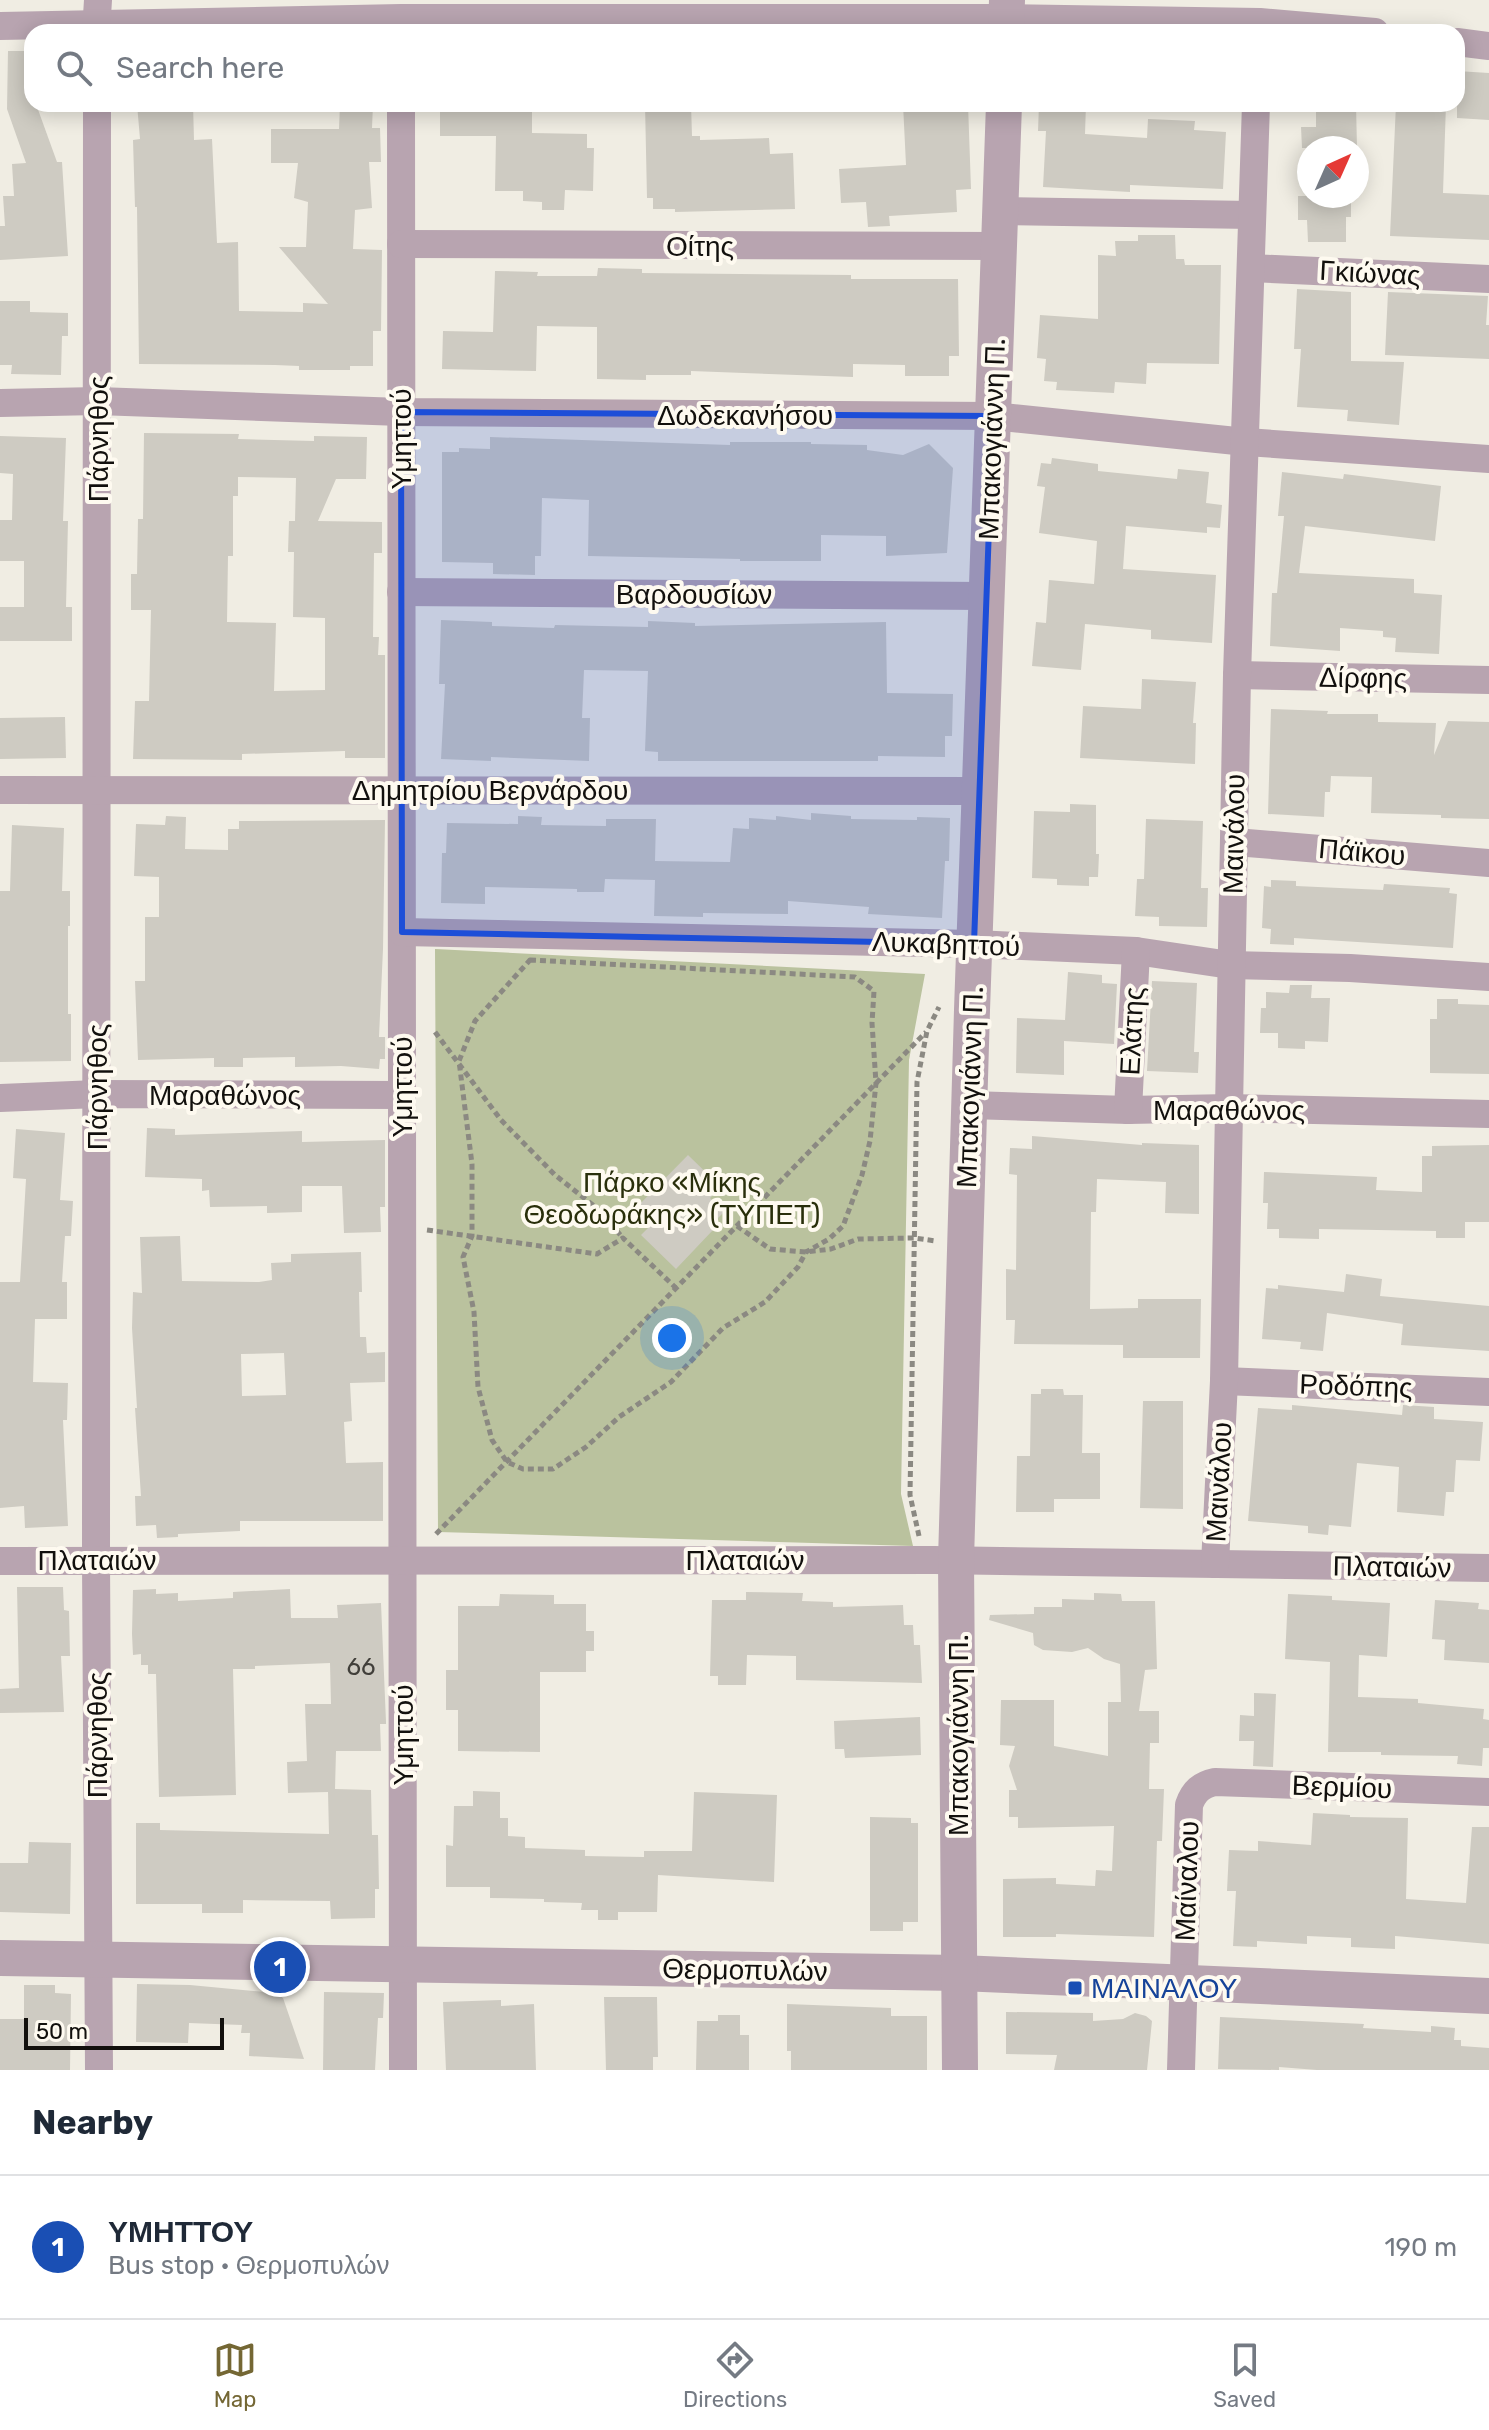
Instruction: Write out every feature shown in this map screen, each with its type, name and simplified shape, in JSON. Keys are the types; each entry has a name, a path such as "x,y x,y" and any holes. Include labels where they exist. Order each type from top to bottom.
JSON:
{"street":[{"path":"28,24 97,19 401,17 1260,18 1309,24"},
{"path":"0,26 24,24"},
{"path":"1465,43 1489,46"},
{"name":"Πάρνηθος","path":"97,112 96,1560 99,2070"},
{"name":"Υμηττού","path":"401,112 403,2070"},
{"name":"Μπακογιάννη Π.","path":"960,2070 956,1560 1004,112"},
{"name":"Μαινάλου","path":"1215,1564 1224,1381 1237,675 1256,112"},
{"name":"Οίτης","path":"401,244 999,229 1252,215"},
{"name":"Γκιώνας","path":"1251,268 1489,279"},
{"name":"Δωδεκανήσου","path":"0,403 98,401 401,412 993,416 1246,442 1489,459"},
{"name":"Βαρδουσίων","path":"401,592 986,596"},
{"name":"Δίρφης","path":"1237,675 1489,680"},
{"name":"Δημητρίου Βερνάρδου","path":"0,790 980,791"},
{"name":"Πάϊκου","path":"1235,842 1489,863"},
{"name":"Λυκαβηττού","path":"402,932 974,944 1136,951 1230,965 1350,968 1489,977"},
{"name":"Ελάτης","path":"1128,1110 1136,951"},
{"name":"Μαραθώνος","path":"0,1098 97,1094 402,1095"},
{"name":"Μαραθώνος","path":"970,1105 1489,1114"},
{"name":"Ροδόπης","path":"1224,1381 1489,1392"},
{"name":"Πλαταιών","path":"0,1561 956,1560 1489,1568"},
{"name":"Βερμίου","path":"1197,1790 1206,1783 1215,1782 1489,1792"},
{"name":"Μαίναλου","path":"1181,2070 1189,1805 1197,1790"},
{"name":"Θερμοπυλών","path":"0,1958 960,1973 1489,1996"}],"path":[{"path":"530,960 855,977 874,991 872,1023 876,1083 870,1141 852,1207 843,1226 829,1239 806,1252 798,1267 765,1302 723,1328 671,1382 619,1417 586,1447 553,1469 523,1469 507,1462 492,1440 478,1387 474,1312 463,1257 472,1236 472,1164 459,1061 475,1021 530,960"},
{"path":"402,1560 438,1532 941,1016 972,1010"},
{"path":"435,1032 501,1120 555,1175 598,1209 623,1238 676,1288"},
{"path":"737,1226 770,1249 806,1252 831,1249 858,1239 884,1238 914,1238 965,1245"},
{"path":"402,1227 597,1254 623,1238"}],"highlighted area":[{"path":"401,412 993,416 974,944 402,932"}],"green space":[{"name":"Πάρκο «Μίκης Θεοδωράκης» (ΤΥΠΕΤ)","path":"435,949 925,974 909,1060 901,1494 913,1546 438,1532"}],"building":[{"path":"8,51 24,51 24,112 39,112 57,162 62,162 68,256 0,260 0,226 5,226 3,196 14,196 12,164 26,163 7,109"},
{"path":"1465,72 1489,73 1489,120 1457,118 1457,112 1465,112"},
{"path":"138,112 193,112 194,140 212,139 217,243 238,242 239,311 303,312 303,303 328,304 279,247 306,247 308,202 294,198 298,163 271,163 271,129 339,129 340,112 373,112 372,128 380,128 381,162 369,162 372,208 355,210 353,249 382,250 381,331 373,331 373,366 350,366 350,370 299,370 299,366 275,365 139,364 133,140 140,139"},
{"path":"440,112 532,112 532,133 587,134 587,148 594,148 593,191 565,190 564,210 542,210 542,202 523,201 523,191 495,191 496,136 440,136"},
{"path":"645,112 691,112 692,136 700,136 700,140 769,138 770,154 793,153 795,209 675,212 675,209 653,209 653,198 647,198"},
{"path":"903,112 968,112 971,189 956,190 957,212 889,216 890,226 868,227 866,202 841,203 839,169 906,165"},
{"path":"1039,112 1086,112 1085,134 1147,138 1148,119 1195,121 1194,130 1226,132 1223,189 1130,185 1130,192 1043,187 1046,131 1038,131"},
{"path":"1316,112 1356,112 1357,136 1301,136 1301,127 1316,127"},
{"path":"1396,112 1446,112 1443,193 1489,195 1489,240 1390,236"},
{"path":"1298,208 1351,208 1351,217 1346,217 1346,242 1308,242 1307,220 1298,220"},
{"path":"1138,235 1175,235 1176,259 1184,259 1185,265 1221,265 1219,364 1147,363 1146,384 1115,382 1114,393 1056,390 1057,382 1044,381 1046,359 1037,358 1040,315 1098,319 1098,255 1116,256 1115,241 1138,241"},
{"path":"598,268 642,269 642,273 958,279 959,356 949,356 949,376 905,376 905,365 853,364 853,377 691,371 691,375 646,375 646,380 597,379 597,327 537,326 536,371 442,369 443,331 493,332 495,271 538,272 537,276 597,276"},
{"path":"1297,289 1351,292 1351,361 1404,362 1399,425 1347,421 1348,410 1297,407 1301,349 1294,349"},
{"path":"1388,292 1488,296 1486,325 1489,325 1489,359 1385,355"},
{"path":"0,301 30,301 30,312 68,313 68,336 62,336 61,375 11,374 12,365 0,365"},
{"path":"144,433 239,434 238,439 314,441 314,436 367,437 366,479 336,479 318,521 382,522 382,553 374,553 373,637 379,637 378,655 385,655 385,758 345,758 345,751 242,754 242,760 133,759 135,701 149,701 151,610 131,610 131,574 137,574 138,519 143,519","holes":["238,477 296,478 295,521 289,521 288,552 294,552 293,617 325,618 325,690 274,691 276,623 227,622 228,556 233,556 233,496 238,496"]},
{"path":"0,436 66,438 63,521 68,521 66,607 72,607 72,641 0,641 0,607 24,607 24,561 0,561 0,520 12,520 13,474 0,473"},
{"path":"490,437 730,445 730,442 811,442 867,445 867,450 903,455 929,444 953,468 947,553 886,556 886,536 821,535 821,561 588,556 589,500 542,498 541,556 535,556 535,575 493,574 493,563 442,562 442,452 459,452 459,448 490,449"},
{"path":"1052,458 1098,464 1098,471 1177,479 1178,469 1209,472 1206,503 1222,505 1220,528 1207,527 1207,533 1126,526 1123,569 1216,575 1212,643 1151,639 1151,630 1085,624 1081,670 1032,666 1036,622 1046,623 1049,580 1094,584 1097,541 1039,533 1045,487 1037,486 1041,463 1051,464"},
{"path":"1282,472 1343,479 1344,474 1441,486 1435,541 1305,526 1299,573 1414,579 1414,593 1442,595 1439,654 1395,652 1396,638 1383,637 1383,631 1340,628 1340,651 1270,646 1272,593 1277,593 1284,516 1278,516"},
{"path":"441,620 554,628 555,625 648,627 648,621 695,623 695,626 886,622 887,693 953,694 952,736 945,736 945,757 878,756 878,761 658,761 658,752 645,751 648,671 584,670 582,718 590,718 589,761 491,757 491,761 441,759 445,684 439,684"},
{"path":"1142,679 1196,682 1193,723 1196,723 1195,764 1080,758 1083,706 1141,709"},
{"path":"1271,709 1378,714 1378,722 1436,723 1434,755 1448,721 1489,722 1489,819 1371,813 1372,777 1331,776 1330,792 1325,792 1324,817 1268,814"},
{"path":"65,717 66,758 0,759 0,718"},
{"path":"1070,804 1096,805 1098,877 1089,877 1089,886 1057,885 1057,879 1032,878 1034,811 1070,812"},
{"path":"811,813 851,816 851,819 950,818 949,861 945,861 942,918 868,914 869,907 788,901 788,914 654,916 655,880 605,879 604,892 485,887 485,904 441,903 442,853 446,853 447,823 518,824 518,816 542,817 541,825 606,826 606,819 656,819 655,861 730,862 733,828 749,829 749,818 776,820 776,816 811,820"},
{"path":"166,816 186,817 185,849 228,850 228,829 239,829 239,821 385,820 379,1037 385,1037 385,1059 380,1059 379,1069 295,1067 295,1057 243,1058 243,1067 214,1067 214,1058 138,1060 135,981 145,981 145,917 159,917 159,877 134,876 136,824 165,825"},
{"path":"1146,819 1203,821 1201,888 1208,888 1207,927 1159,926 1159,917 1135,916 1137,879 1144,879"},
{"path":"12,825 64,828 62,891 70,891 68,1014 71,1014 71,1061 0,1062 0,891 10,891"},
{"path":"1271,880 1296,881 1296,886 1383,890 1384,884 1450,888 1449,893 1457,894 1453,948 1294,938 1294,945 1270,944 1271,929 1262,928 1264,886 1271,887"},
{"path":"1068,972 1102,975 1102,983 1117,984 1114,1044 1064,1041 1064,1075 1016,1073 1017,1018 1065,1020"},
{"path":"1152,981 1197,983 1194,1052 1199,1052 1198,1073 1147,1071"},
{"path":"1290,985 1312,985 1311,998 1330,998 1328,1042 1305,1041 1305,1049 1278,1048 1278,1033 1260,1033 1261,1008 1266,1008 1266,992 1289,993"},
{"path":"1437,999 1458,999 1458,1004 1489,1005 1489,1074 1430,1073 1430,1019 1437,1019"},
{"path":"147,1128 175,1129 175,1135 302,1131 302,1142 385,1140 385,1207 380,1207 381,1232 344,1233 342,1186 302,1186 302,1212 267,1213 267,1206 210,1207 209,1190 202,1191 202,1179 145,1177"},
{"path":"16,1129 65,1133 60,1200 73,1201 71,1236 65,1236 62,1282 67,1282 67,1319 35,1319 33,1382 68,1383 67,1420 63,1420 68,1526 25,1528 24,1506 0,1508 0,1282 20,1282 26,1179 13,1178"},
{"path":"1032,1136 1142,1145 1199,1145 1199,1214 1165,1213 1166,1182 1097,1179 1096,1212 1091,1212 1090,1309 1138,1308 1138,1299 1201,1299 1200,1358 1123,1358 1123,1345 1014,1344 1015,1320 1006,1320 1006,1269 1016,1270 1017,1175 1009,1174 1010,1148 1032,1149"},
{"path":"1489,1145 1489,1222 1465,1222 1465,1238 1436,1238 1436,1231 1319,1229 1319,1239 1279,1238 1279,1229 1267,1229 1268,1203 1263,1203 1264,1172 1377,1177 1376,1190 1422,1192 1422,1156 1432,1156 1432,1146"},
{"path":"688,1155 721,1187 710,1198 724,1212 709,1227 713,1230 676,1269 641,1235 652,1224 636,1208"},
{"path":"180,1236 182,1281 272,1280 271,1263 291,1262 291,1254 361,1252 360,1337 366,1337 367,1353 385,1352 385,1382 350,1383 352,1421 344,1422 346,1463 383,1462 383,1521 240,1521 240,1531 157,1538 156,1525 136,1526 135,1496 141,1496 132,1328 133,1292 142,1293 140,1237","holes":["284,1353 286,1395 242,1396 241,1354"]},
{"path":"1346,1274 1382,1279 1380,1296 1489,1306 1489,1351 1401,1345 1403,1324 1327,1313 1323,1351 1300,1349 1301,1342 1262,1339 1266,1288 1278,1289 1278,1285 1344,1292"},
{"path":"1041,1389 1063,1389 1064,1395 1083,1395 1082,1453 1100,1453 1100,1499 1054,1499 1054,1512 1016,1512 1017,1456 1030,1456 1031,1394 1041,1394"},
{"path":"1143,1401 1183,1401 1183,1509 1140,1508"},
{"path":"1292,1405 1402,1415 1403,1405 1434,1407 1434,1419 1483,1422 1480,1461 1456,1460 1454,1492 1446,1492 1444,1516 1397,1512 1399,1467 1357,1463 1351,1527 1329,1525 1328,1535 1308,1533 1308,1526 1248,1521 1258,1408 1292,1410"},
{"path":"17,1587 63,1587 64,1610 69,1611 70,1656 61,1656 64,1712 0,1713 0,1689 19,1688"},
{"path":"156,1589 156,1594 178,1593 178,1601 233,1598 233,1592 290,1589 291,1618 338,1618 337,1605 381,1603 386,1724 380,1724 381,1751 336,1751 335,1789 371,1790 372,1835 378,1835 379,1889 375,1889 375,1918 331,1919 330,1901 243,1900 243,1913 202,1913 202,1904 136,1904 136,1823 160,1823 160,1830 329,1834 328,1792 288,1793 287,1762 307,1761 305,1704 331,1704 330,1663 233,1669 236,1795 159,1797 156,1674 148,1674 148,1665 141,1665 141,1654 133,1655 132,1634 133,1590"},
{"path":"746,1592 803,1593 802,1601 833,1602 833,1607 903,1605 904,1625 913,1625 914,1645 920,1645 922,1683 796,1680 796,1656 747,1655 746,1685 718,1685 718,1676 710,1676 712,1600 746,1600"},
{"path":"1094,1593 1121,1594 1122,1601 1155,1601 1157,1669 1145,1670 1139,1711 1159,1711 1159,1743 1150,1743 1149,1789 1164,1789 1162,1841 1157,1841 1154,1937 1056,1934 1056,1937 1003,1937 1003,1879 1056,1878 1056,1884 1095,1886 1096,1870 1112,1871 1114,1826 1018,1828 1018,1817 1009,1817 1009,1790 1017,1790 1009,1766 1015,1746 1000,1745 1001,1700 1054,1700 1054,1746 1108,1756 1108,1702 1121,1702 1120,1664 1104,1659 1088,1648 1072,1652 1043,1650 1034,1645 1033,1633 989,1620 990,1615 1034,1614 1034,1607 1062,1607 1062,1599 1094,1600"},
{"path":"500,1594 554,1595 554,1604 586,1604 586,1631 594,1631 594,1651 586,1651 586,1672 540,1672 540,1752 458,1751 458,1710 446,1710 446,1670 458,1670 458,1606 499,1606"},
{"path":"1288,1594 1390,1603 1387,1657 1359,1655 1358,1697 1418,1699 1418,1703 1484,1709 1483,1719 1489,1720 1489,1748 1483,1748 1482,1766 1457,1764 1458,1756 1328,1752 1330,1662 1285,1659"},
{"path":"1435,1600 1479,1603 1478,1609 1489,1610 1489,1663 1444,1660 1445,1640 1432,1639"},
{"path":"1254,1693 1276,1694 1273,1767 1253,1766 1254,1741 1239,1741 1240,1715 1254,1716"},
{"path":"920,1717 921,1755 845,1758 844,1749 835,1749 834,1721"},
{"path":"473,1791 500,1792 500,1818 508,1818 508,1836 525,1837 525,1848 585,1850 585,1856 644,1857 644,1851 692,1851 694,1792 777,1795 774,1882 658,1875 657,1912 618,1912 618,1920 598,1920 598,1910 581,1910 582,1903 490,1898 490,1887 446,1887 446,1845 453,1846 454,1806 473,1806"},
{"path":"1313,1813 1408,1818 1406,1899 1466,1903 1472,1827 1489,1827 1489,1944 1395,1936 1395,1949 1351,1947 1351,1938 1307,1936 1307,1944 1257,1941 1257,1947 1233,1946 1236,1891 1227,1891 1229,1850 1258,1851 1258,1841 1311,1845"},
{"path":"870,1817 911,1818 911,1823 918,1823 918,1922 903,1922 903,1931 870,1931"},
{"path":"29,1842 71,1843 70,1914 0,1912 0,1863 28,1863"},
{"path":"137,1984 190,1985 276,1993 283,1998 304,2059 249,2056 250,2033 241,2033 242,2025 189,2023 188,2043 136,2042"},
{"path":"24,1985 55,1985 55,1993 71,1994 70,2070 0,2070 0,2019 24,2019"},
{"path":"324,1992 384,1993 383,2018 378,2018 375,2070 323,2070"},
{"path":"604,1997 657,1997 658,2057 653,2057 653,2070 606,2070"},
{"path":"501,2000 501,2006 534,2004 536,2070 446,2070 443,2002"},
{"path":"787,2004 891,2008 891,2016 927,2016 927,2070 791,2070 791,2051 787,2051"},
{"path":"1006,2012 1093,2013 1093,2021 1123,2019 1135,2013 1146,2016 1152,2021 1147,2070 1054,2070 1057,2055 1006,2054"},
{"path":"718,2015 740,2015 740,2035 749,2035 749,2070 696,2070 697,2021 718,2021"},
{"path":"1220,2017 1364,2024 1363,2028 1431,2032 1431,2026 1455,2028 1454,2040 1461,2040 1461,2046 1489,2048 1489,2070 1218,2069"}],"place":[{"name":"ΥΜΗΤΤΟΥ","path":"280,1967"},
{"name":"ΜΑΙΝΑΛΟΥ","path":"1075,1988"}]}
